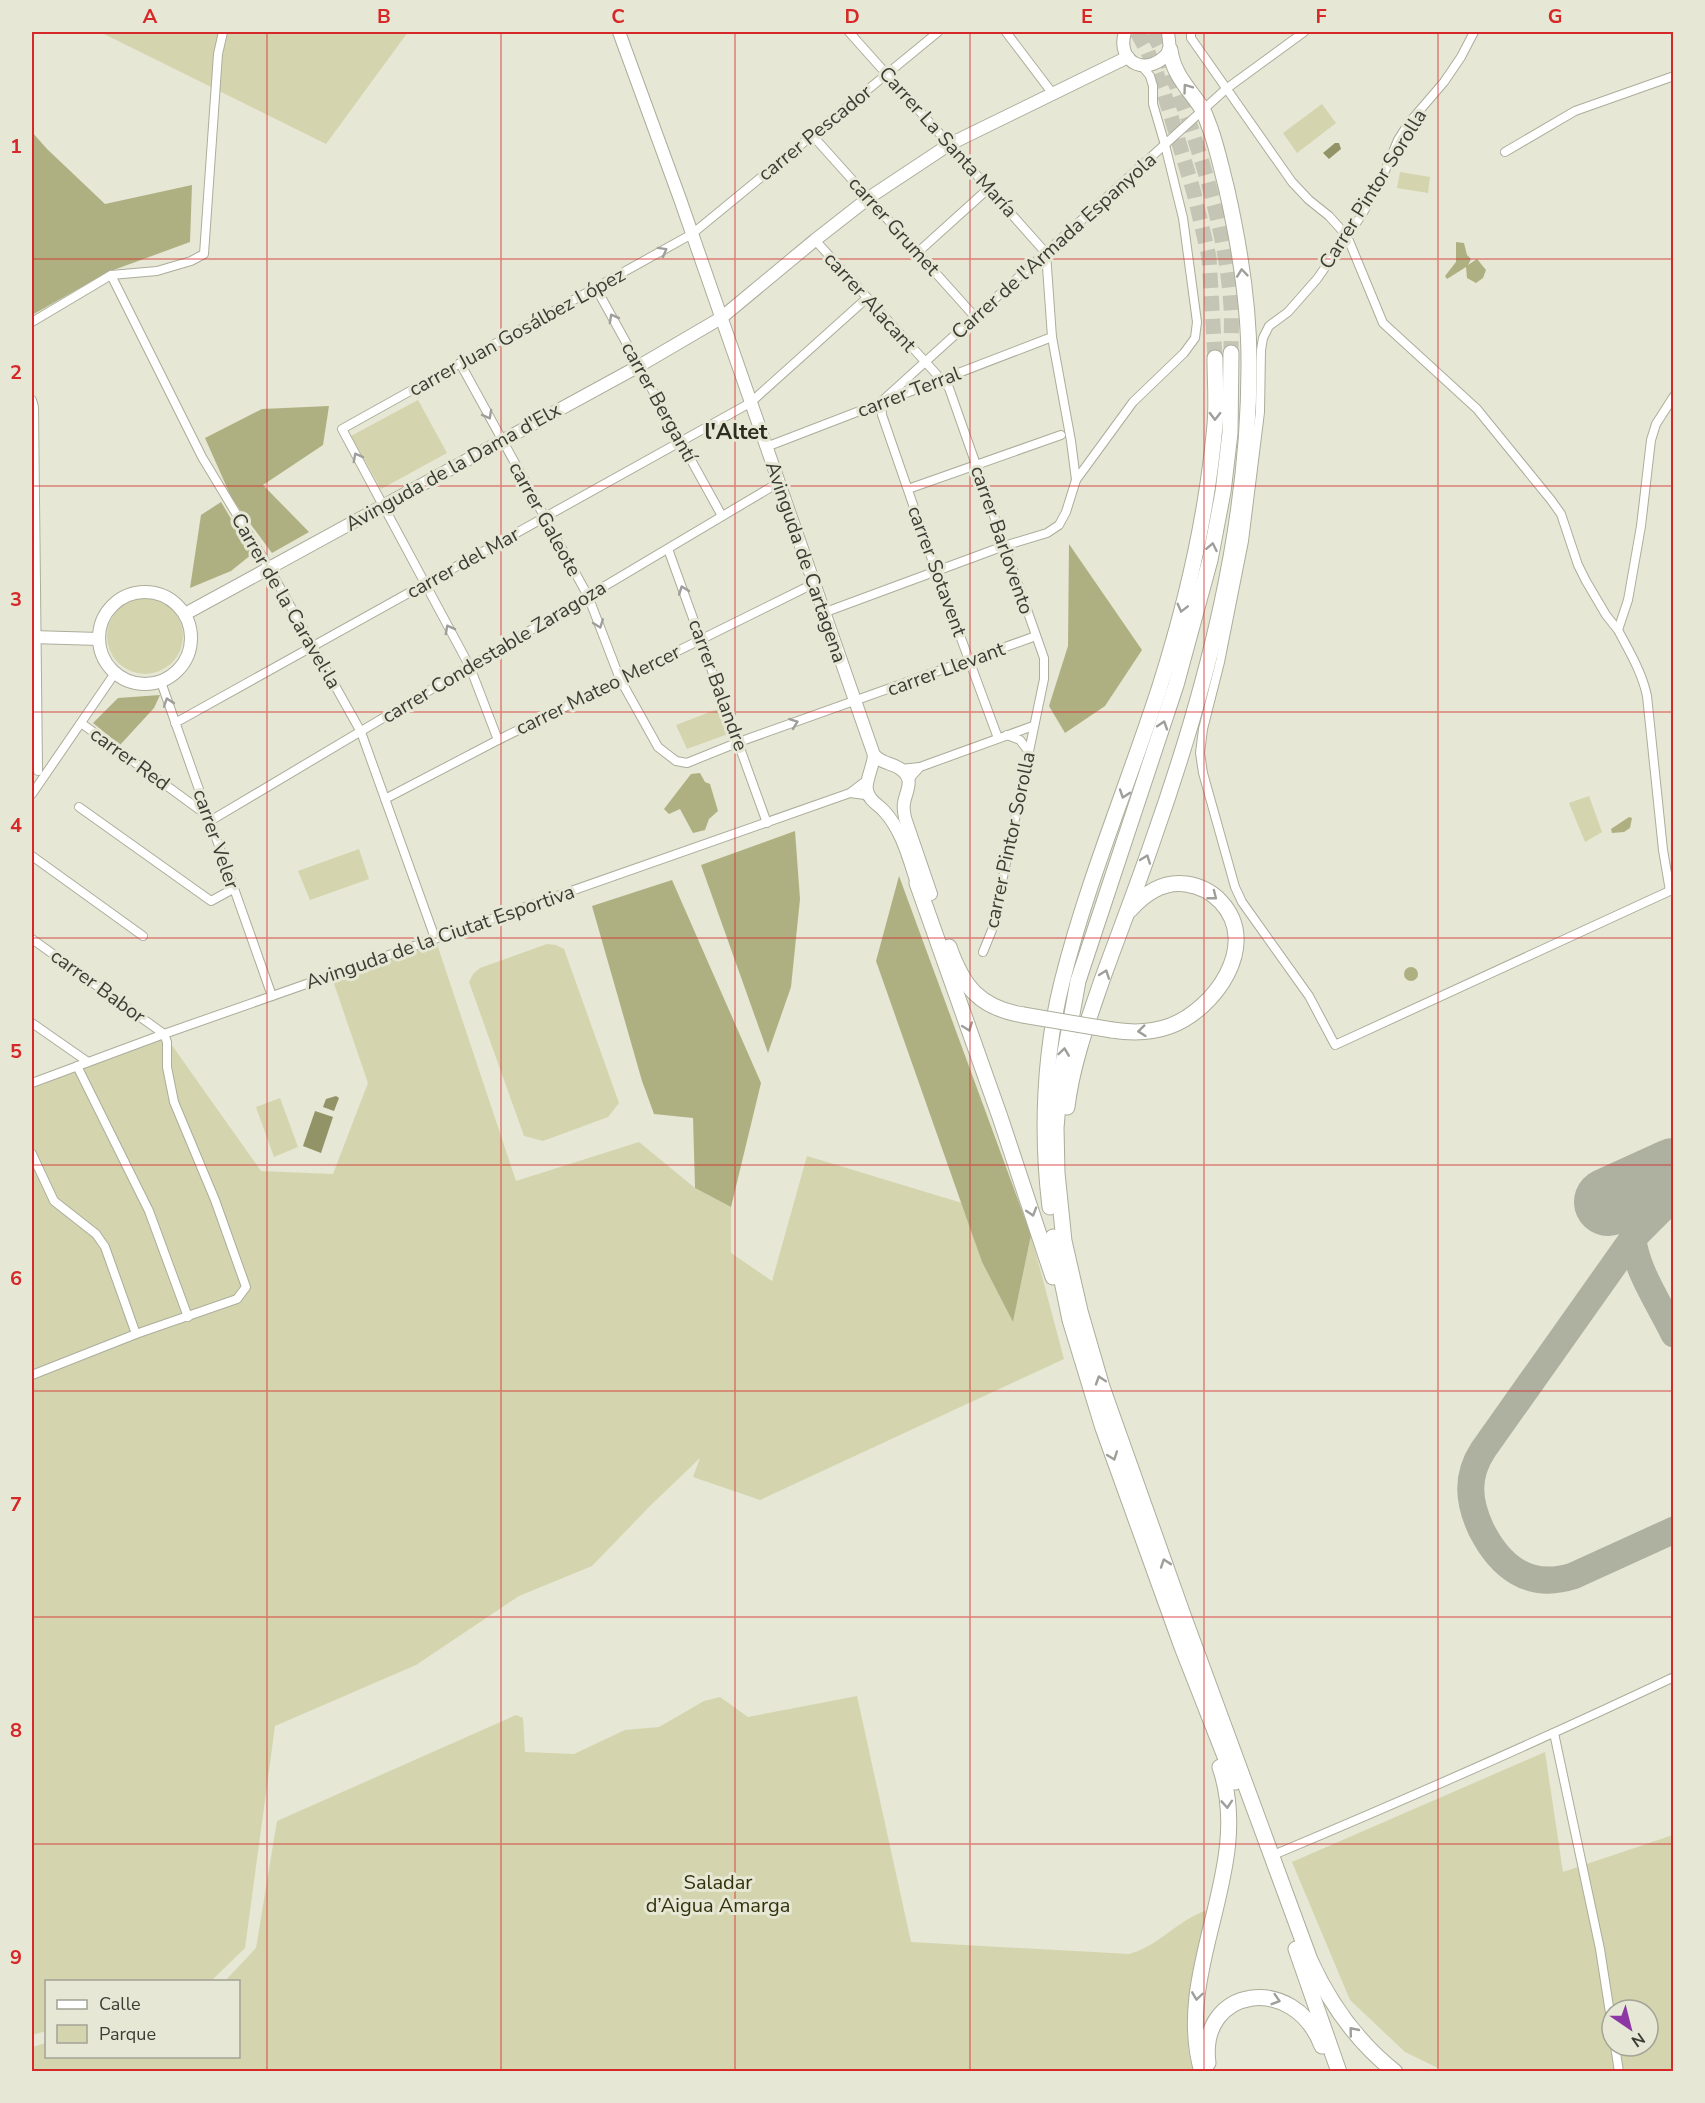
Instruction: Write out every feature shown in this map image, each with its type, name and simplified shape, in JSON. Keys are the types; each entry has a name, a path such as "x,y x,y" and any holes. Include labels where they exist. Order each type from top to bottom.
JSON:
{"highway":[{"path":"1057,1173 1073,1073 1091,1013 1180,759 1206,669 1228,569 1243,472 1248,418 1249,361 1240,253 1220,164 1203,110 1178,75 1170,50"},
{"path":"1231,352 1230,433 1223,492 1209,560 1176,685 1078,981 1060,1080 1056,1128 1057,1173 1064,1241 1092,1354 1263,1835 1321,1984 1361,2041 1395,2072"},
{"path":"1070,1320 1053,1234 1046,1175 1045,1113 1055,1019 1079,922 1161,684 1194,561 1206,502 1215,423 1215,358"},
{"path":"917,883 1000,1117 1048,1264 1070,1320 1103,1428 1182,1647 1245,1807 1339,2072"},
{"path":"931,894 954,960 970,988 984,1002 995,1008 1005,1012 1129,1033 1159,1029 1180,1022 1192,1015 1213,996 1233,960 1235,950 1232,922 1226,908 1215,895 1196,885 1174,884 1155,889 1126,914"},
{"path":"1182,1647 1224,1776 1228,1805 1224,1868 1196,2006 1195,2023 1202,2072"},
{"path":"1206,1678 1245,1807"},
{"path":"1209,2072 1208,2039 1218,2019 1232,2005 1252,1997 1266,1997 1287,2003 1304,2018 1319,2040 1331,2072"}],"main road":[{"name":"Avinguda de Cartagena","path":"619,32 680,199 874,755"},
{"path":"1125,32 1123,44 1128,57 1142,66 1153,65 1163,60 1170,50 1169,32"},
{"name":"Avinguda de la Dama d'Elx","path":"185,614 639,366 721,318 870,197 950,144 1128,57"},
{"path":"150,592 164,596 185,614 190,628 190,650 179,670 161,682 136,684 115,673 103,658 99,639 103,618 111,607 123,598 136,593 150,592"},
{"path":"34,637 99,639"},
{"path":"917,883 900,834 866,789 874,755 887,765 900,769 907,778 909,789 904,800 906,824 931,894"},
{"path":"870,776 876,768 887,765"},
{"path":"875,802 893,807 904,800"}],"street":[{"path":"32,322 111,275 157,271 191,261 204,254 218,54 223,32"},
{"name":"Carrer La Santa María","path":"849,32 1047,253"},
{"name":"carrer Pescador","path":"692,234 938,32"},
{"path":"1006,32 1053,94"},
{"path":"1191,32 1191,38 1292,182 1347,236 1383,323 1477,409 1561,514 1578,565 1606,615 1618,630 1645,684 1663,850 1672,890"},
{"name":"Carrer de l'Armada Espanyola","path":"881,402 926,364 1226,89 1304,32"},
{"name":"Carrer Pintor Sorolla","path":"1474,32 1444,82 1408,124 1361,216 1317,279 1288,312 1269,326 1263,338 1260,412 1247,521 1233,601 1201,736 1200,762 1235,887 1242,902 1303,986 1335,1045 1672,890"},
{"path":"823,613 1004,546 1047,533 1059,525 1066,513 1076,480 1133,402 1184,353 1195,338 1197,322 1183,218 1166,144 1153,104 1153,86 1150,76 1142,66"},
{"path":"1505,152 1575,111 1674,76"},
{"name":"carrer Grumet","path":"812,135 870,197 976,318"},
{"path":"918,253 989,188"},
{"name":"carrer Juan Gosálbez López","path":"383,505 342,429 692,234"},
{"name":"carrer Alacant","path":"815,240 926,364"},
{"path":"1047,253 1052,337 1076,480"},
{"name":"Carrer de la Caravel·la","path":"111,275 202,457 269,568 361,732 435,938"},
{"name":"carrer Bergantí","path":"596,288 722,516"},
{"name":"carrer del Mar","path":"175,723 750,403 867,298"},
{"name":"carrer Terral","path":"766,447 1052,337"},
{"name":"carrer Galeote","path":"460,363 588,596 620,680 658,747 676,761"},
{"name":"carrer Barlovento","path":"926,364 949,388 1044,658 1045,669 1034,726"},
{"path":"1618,630 1628,600 1641,526 1651,440 1656,424 1674,396"},
{"path":"32,400 34,407 34,637 39,771 32,794"},
{"name":"carrer Sotavent","path":"881,402 882,415 936,571 969,661 1002,736"},
{"path":"908,489 1061,435"},
{"name":"carrer Condestable Zaragoza","path":"209,819 361,732 778,483"},
{"path":"383,505 470,667 498,740"},
{"name":"carrer Balandre","path":"668,549 767,823"},
{"name":"carrer Mateo Mercer","path":"385,799 498,740 813,584"},
{"name":"carrer Llevant","path":"676,761 687,763 739,742 1036,636"},
{"path":"39,771 81,723 115,673"},
{"name":"carrer Veler","path":"161,682 272,996"},
{"name":"carrer Red","path":"81,723 209,819"},
{"path":"900,769 921,767 1034,726"},
{"name":"carrer Pintor Sorolla","path":"983,952 992,930 1034,726"},
{"path":"1002,736 1020,740 1029,752"},
{"path":"909,783 911,777 921,767"},
{"name":"Avinguda de la Ciutat Esportiva","path":"32,1083 164,1034 850,793 870,776"},
{"path":"850,793 865,795 875,802"},
{"path":"79,807 211,901 233,889"},
{"path":"32,856 143,936"},
{"name":"carrer Babor","path":"32,939 164,1034"},
{"path":"32,1023 88,1062"},
{"path":"32,1375 136,1334 237,1299 246,1287 215,1200 174,1102 167,1067 168,1042 164,1034"},
{"path":"77,1066 149,1211 188,1317"},
{"path":"32,1154 54,1201 96,1234 105,1247 136,1334"},
{"path":"1271,1856 1396,1804 1674,1677"},
{"path":"1554,1733 1600,1949 1608,1998"}],"green space":[{"path":"100,32 408,32 326,144"},
{"path":"1322,104 1336,123 1297,153 1283,133"},
{"path":"1400,172 1430,177 1428,193 1397,188"},
{"path":"418,400 447,453 381,489 351,436"},
{"path":"145,598 160,601 172,609 180,621 183,636 180,651 172,663 160,671 145,674 130,671 118,663 110,651 107,636 110,621 118,609 130,601"},
{"path":"718,709 728,734 687,749 676,725"},
{"path":"1589,796 1602,832 1585,842 1569,803"},
{"path":"359,849 369,879 310,900 298,871"},
{"path":"435,938 516,1181 639,1142 695,1188 731,1207 731,1253 772,1281 807,1156 962,1203 982,1262 1013,1321 1031,1235 1064,1359 760,1500 693,1477 700,1458 592,1566 519,1596 416,1665 275,1726 245,1948 212,1980 45,1980 45,2031 32,2035 32,1085 164,1034 261,1171 333,1174 368,1083 331,975"},
{"path":"547,944 564,949 619,1103 608,1117 543,1141 524,1136 469,982 480,968"},
{"path":"280,1098 298,1147 274,1157 256,1107"},
{"name":"Saladar d’Aigua Amarga","path":"857,1696 911,1942 1129,1954 1151,1945 1189,1918 1211,1909 1188,2010 1187,2031 1193,2071 32,2072 32,2047 45,2043 45,2058 240,2058 240,1980 226,1980 256,1948 277,1821 516,1715 523,1718 525,1752 574,1754 625,1730 659,1727 704,1701 720,1697 748,1717"},
{"path":"1545,1752 1563,1872 1673,1835 1673,2071 1444,2071 1405,2052 1350,2000 1292,1862"}],"shaded area":[{"path":"32,132 105,204 192,185 190,242 108,272 32,315"},
{"path":"1335,143 1339,143 1341,149 1329,159 1323,153"},
{"path":"1456,242 1464,243 1467,255 1471,259 1468,265 1477,259 1486,270 1483,278 1476,283 1467,278 1466,267 1447,279 1445,276 1456,262"},
{"path":"329,406 323,445 263,485 309,532 272,553 232,499 205,438 262,409"},
{"path":"221,502 252,554 231,571 190,588 201,515"},
{"path":"1069,544 1142,650 1105,706 1065,733 1049,706 1068,646"},
{"path":"160,695 154,708 120,745 93,723 118,698"},
{"path":"700,773 705,782 710,784 718,811 709,819 705,830 693,833 680,809 669,814 664,809 691,774"},
{"path":"1629,817 1632,818 1630,828 1624,832 1612,833 1611,829"},
{"path":"795,831 800,899 791,987 768,1053 701,865"},
{"path":"899,876 1031,1235 1013,1322 982,1262 876,961"},
{"path":"672,880 761,1083 731,1207 695,1188 693,1118 654,1114 642,1081 592,906"},
{"path":"1408,967 1414,967 1418,974 1414,981 1408,981 1404,977 1404,971"},
{"path":"336,1096 339,1098 334,1111 323,1107 326,1099"},
{"path":"315,1111 333,1117 321,1153 303,1146"}],"taxiway":[{"path":"1668,1174 1647,1192 1636,1211 1632,1230 1635,1251 1642,1271 1674,1334"},
{"path":"1674,1197 1633,1238 1483,1450 1471,1479 1473,1508 1489,1543 1507,1564 1530,1577 1557,1580 1573,1576 1674,1530"}],"runway":[{"path":"1608,1202 1674,1172"}],"tunnel":[{"path":"1137,32 1148,52 1164,93 1194,193 1209,257 1215,358"},
{"path":"1152,32 1179,94 1202,162 1221,234 1229,283 1231,353"}],"district":[{"name":"l'Altet","path":"736,432"}]}
